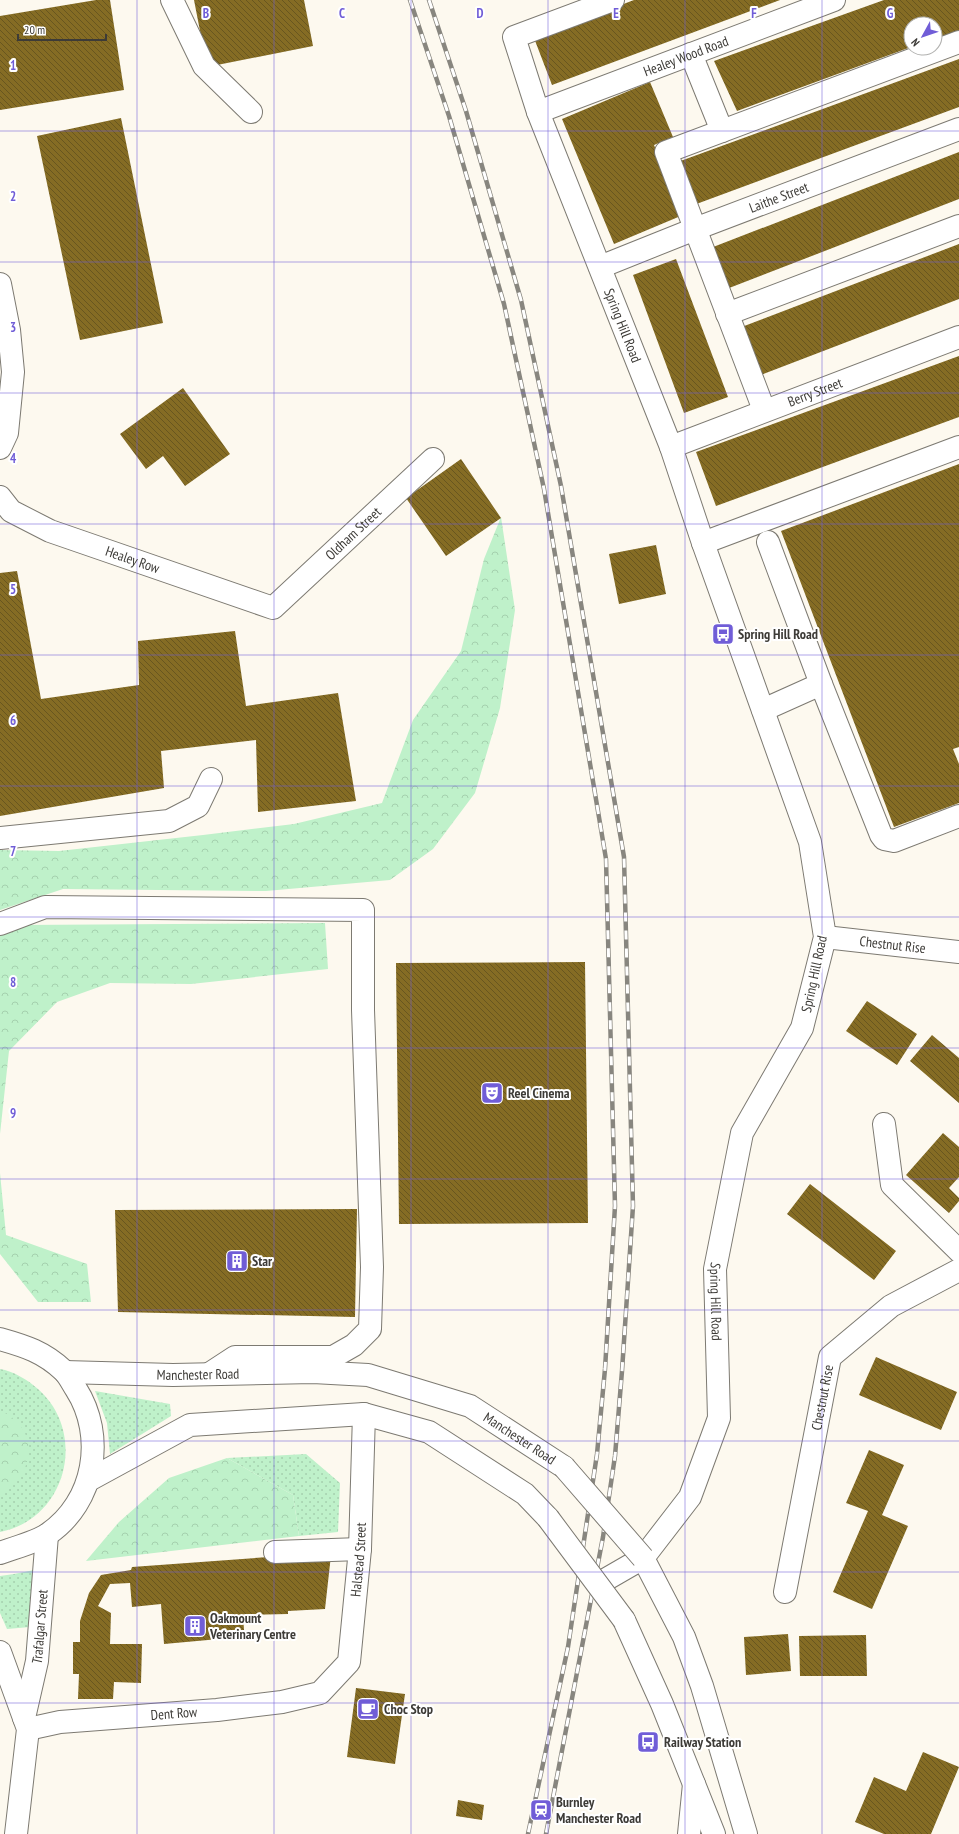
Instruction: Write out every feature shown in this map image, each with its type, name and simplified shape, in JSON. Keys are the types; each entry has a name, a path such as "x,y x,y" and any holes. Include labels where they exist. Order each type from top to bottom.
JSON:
{"street":[{"path":"172,0 204,66 250,112"},
{"name":"Spring Hill Road","path":"613,0 514,37 538,112 671,447 703,543 810,842 825,937 802,1028 742,1133 715,1269 720,1418 690,1498 643,1558"},
{"name":"Healey Wood Road","path":"538,112 834,0"},
{"path":"764,410 666,152 959,42"},
{"path":"691,54 722,131"},
{"name":"Laithe Street","path":"600,267 695,229 959,129"},
{"path":"727,314 959,226"},
{"path":"0,284 9,330 13,372 3,441"},
{"name":"Berry Street","path":"671,447 764,410 959,337"},
{"path":"703,543 959,447"},
{"name":"Oldham Street","path":"273,608 433,459"},
{"name":"Healey Row","path":"0,497 11,511 50,531 273,608"},
{"path":"768,542 821,684 881,835 884,839 894,841 959,816"},
{"path":"763,710 821,684"},
{"path":"0,838 169,821 198,806 211,779"},
{"path":"0,924 45,907 363,910 363,1010 372,1267 370,1329 354,1345 333,1357 235,1357 209,1374"},
{"name":"Chestnut Rise","path":"825,937 958,953"},
{"path":"884,1124 892,1185 959,1251"},
{"name":"Chestnut Rise","path":"785,1592 830,1357 891,1306 959,1270"},
{"path":"0,1339 34,1349 65,1372 85,1404 94,1440 89,1480 71,1513 47,1535 0,1554"},
{"name":"Manchester Road","path":"65,1372 173,1375 313,1372 368,1375 470,1406 564,1467 643,1558 684,1637 702,1686 746,1834"},
{"path":"89,1480 190,1425 364,1414 429,1432 525,1494 548,1518 624,1620 662,1704 714,1834"},
{"name":"Halstead Street","path":"320,1693 349,1662 360,1549 364,1456 364,1414"},
{"name":"Trafalgar Street","path":"16,1834 26,1723 37,1660 47,1535"},
{"path":"275,1552 360,1549"},
{"path":"598,1584 643,1558"},
{"name":"Trafalgar Street","path":"0,1652 26,1723"},
{"name":"Dent Row","path":"26,1723 60,1722 217,1710 282,1702 320,1693"},
{"path":"689,1834 694,1784"}],"green space":[{"path":"501,517 515,610 500,708 475,793 433,849 390,880 266,891 63,889 0,910 0,850 59,851 294,824 382,803 413,720 461,651 484,559"},
{"path":"325,923 328,969 191,984 110,983 57,1002 9,1051 0,1134 0,934 18,925"},
{"path":"0,1173 6,1235 87,1264 91,1302 38,1302 0,1254"},
{"path":"0,1369 20,1376 30,1382 53,1407 63,1428 66,1450 63,1472 55,1493 41,1510 23,1524 0,1532"},
{"path":"95,1391 170,1404 171,1416 110,1454 107,1423"},
{"path":"0,1411 13,1418 22,1428 27,1439 28,1451 26,1464 21,1476 12,1486 0,1494"},
{"path":"306,1454 340,1483 338,1532 299,1536 293,1495 227,1458"},
{"path":"227,1458 293,1495 299,1536 86,1561 119,1522 169,1478"},
{"path":"39,1569 30,1627 7,1629 0,1613 0,1576"}],"building":[{"path":"96,0 110,0 124,90 0,110 0,16"},
{"path":"194,0 304,0 313,46 207,67"},
{"path":"634,0 780,0 552,85 534,38"},
{"path":"884,0 959,0 959,30 943,36 943,16 903,16 903,50 737,111 714,61"},
{"path":"959,59 959,107 691,206 675,163"},
{"path":"650,82 673,137 654,145 683,215 614,244 562,119"},
{"path":"121,118 163,323 80,340 37,136"},
{"path":"959,152 959,199 724,290 708,249"},
{"path":"959,244 959,299 758,376 739,328"},
{"path":"676,259 728,397 684,413 633,275"},
{"path":"959,356 959,417 716,506 696,452"},
{"path":"183,388 230,454 185,486 163,456 146,469 120,434"},
{"path":"461,459 501,518 446,556 406,498"},
{"path":"959,464 959,747 953,749 959,764 959,803 894,827 781,531"},
{"path":"656,545 666,594 619,604 609,554"},
{"path":"17,571 41,699 139,685 138,641 235,631 246,706 338,693 356,801 258,812 256,740 161,751 164,788 0,816 0,573"},
{"name":"Reel Cinema","path":"585,962 588,1223 399,1224 396,963"},
{"path":"867,1001 917,1034 897,1065 846,1031"},
{"path":"932,1035 959,1058 959,1103 910,1061"},
{"path":"943,1133 959,1147 959,1177 949,1188 959,1198 959,1201 949,1213 906,1175"},
{"path":"810,1184 896,1251 874,1280 787,1214"},
{"name":"Star","path":"357,1209 355,1317 118,1312 115,1210"},
{"path":"876,1357 957,1392 941,1430 859,1395"},
{"path":"869,1450 904,1465 882,1515 908,1526 872,1609 833,1592 868,1511 846,1503"},
{"name":"Oakmount Veterinary Centre","path":"331,1555 325,1609 288,1611 288,1614 243,1615 244,1630 229,1630 230,1638 164,1644 161,1604 132,1607 130,1583 110,1584 98,1606 111,1613 110,1644 142,1644 141,1683 114,1682 113,1699 78,1699 79,1674 73,1674 73,1642 80,1642 80,1621 89,1593 101,1575 131,1570 132,1567 283,1556"},
{"path":"788,1634 791,1671 746,1675 744,1637"},
{"path":"866,1635 867,1676 800,1676 799,1636"},
{"path":"356,1688 405,1694 395,1764 347,1757"},
{"path":"923,1752 959,1767 931,1834 884,1834 855,1822 874,1777 906,1791"},
{"path":"458,1800 484,1805 482,1820 456,1816"}],"railway":[{"path":"410,0 449,116 504,304 544,489 606,859 615,1206 605,1369 597,1454 568,1647 528,1834"},
{"path":"429,0 466,111 521,300 561,486 624,857 633,1206 622,1371 615,1456 603,1537 546,1834"}],"place":[{"name":"Spring Hill Road","path":"723,634"},
{"name":"Reel Cinema","path":"492,1093"},
{"name":"Star","path":"237,1261"},
{"name":"Oakmount Veterinary Centre","path":"195,1626"},
{"name":"Choc Stop","path":"368,1709"},
{"name":"Railway Station","path":"648,1742"},
{"name":"Burnley Manchester Road","path":"541,1810"}]}
